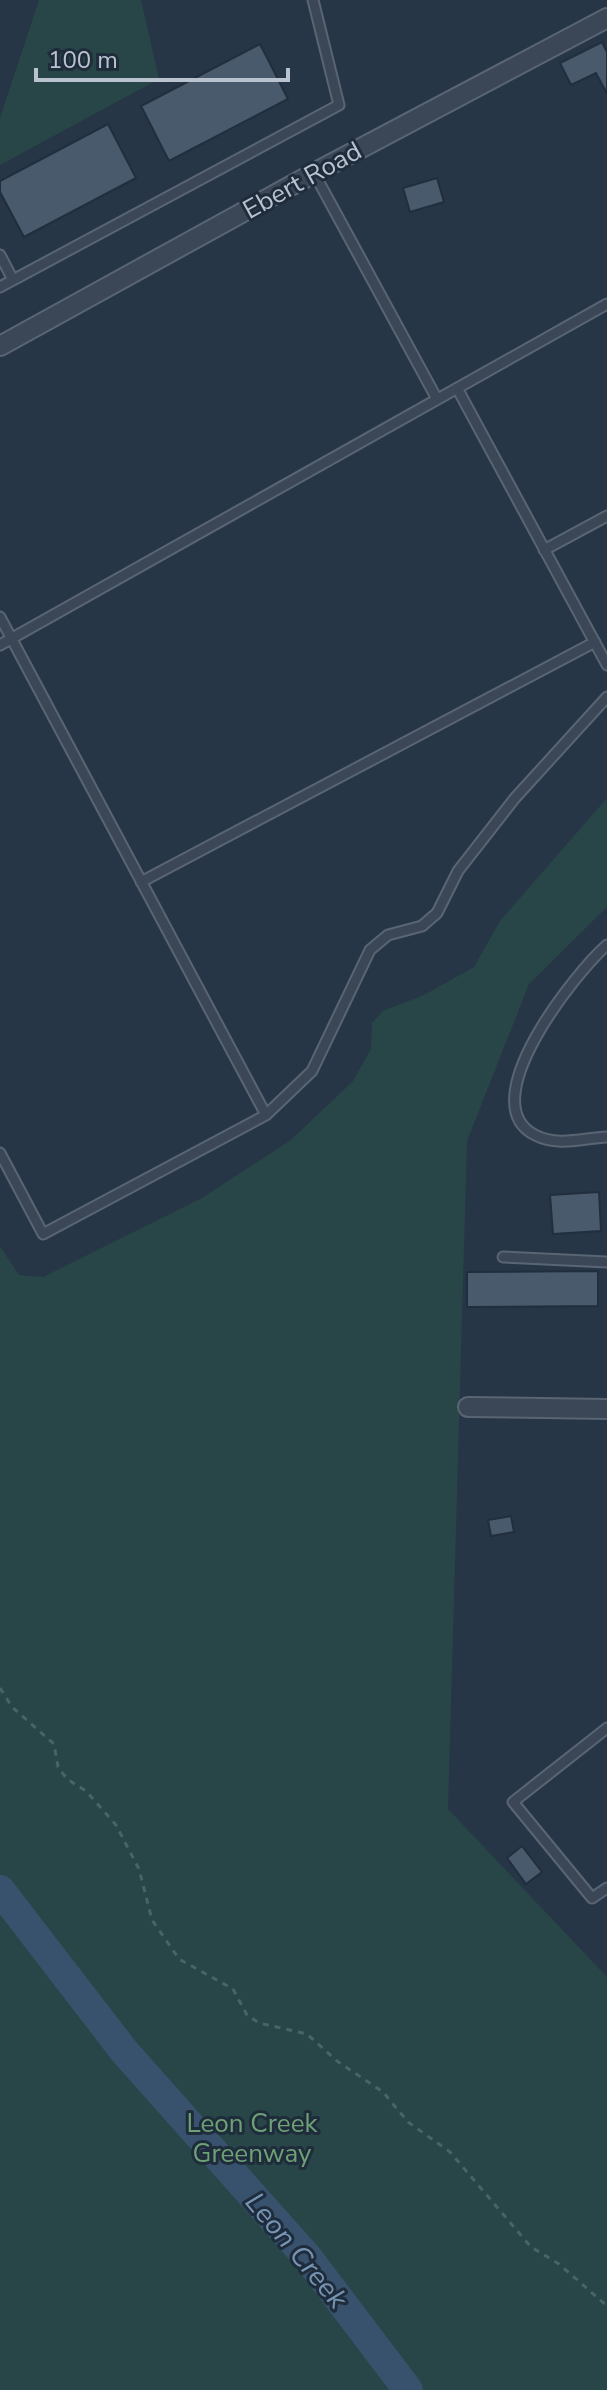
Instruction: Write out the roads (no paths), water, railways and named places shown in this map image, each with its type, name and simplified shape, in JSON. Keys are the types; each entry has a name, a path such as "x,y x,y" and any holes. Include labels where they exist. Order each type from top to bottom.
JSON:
{"street":[{"name":"Ebert Road","path":"0,346 314,173 607,18"},
{"path":"468,1407 607,1409"}],"lane":[{"path":"0,287 339,105 313,0"},
{"path":"314,173 437,399"},
{"path":"0,255 13,280"},
{"path":"0,645 607,304"},
{"path":"457,388 607,665"},
{"path":"544,550 607,516"},
{"path":"0,617 266,1115"},
{"path":"141,882 595,642"},
{"path":"0,1153 43,1234 266,1115 312,1071 370,950 388,935 422,926 437,913 458,871 515,798 607,697"},
{"path":"607,945 561,996 515,1083 513,1104 519,1121 532,1134 550,1141 607,1137"},
{"path":"503,1257 607,1262"},
{"path":"607,1728 513,1802 592,1898 607,1888"}],"waterway":[{"name":"Leon Creek","path":"0,1890 124,2051 308,2258 408,2390"}],"park label":[{"name":"Leon Creek Greenway","path":"252,2138"}]}
